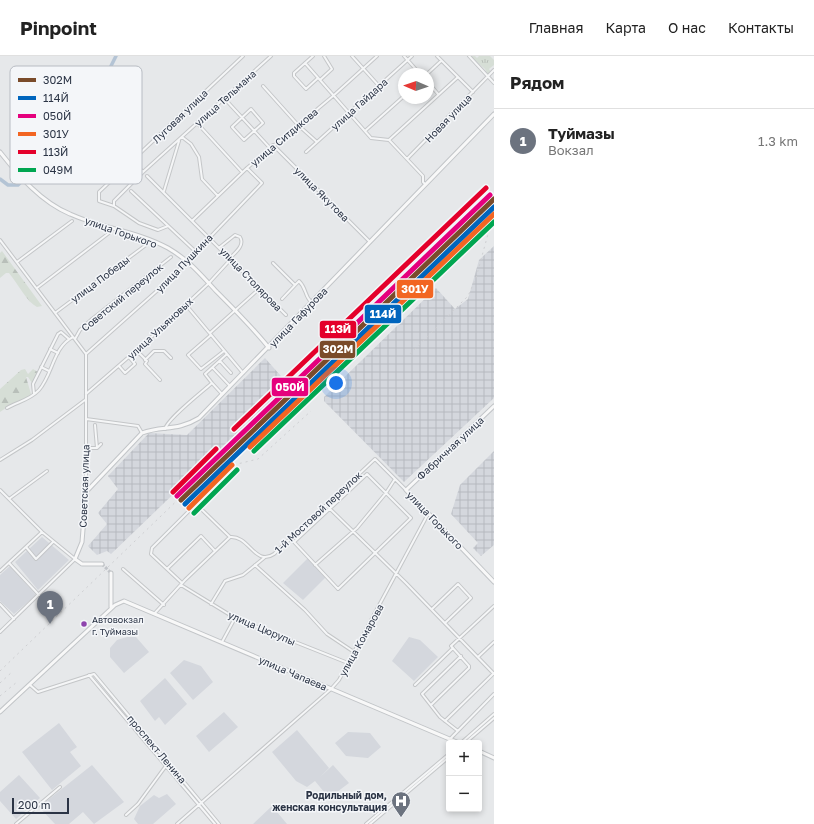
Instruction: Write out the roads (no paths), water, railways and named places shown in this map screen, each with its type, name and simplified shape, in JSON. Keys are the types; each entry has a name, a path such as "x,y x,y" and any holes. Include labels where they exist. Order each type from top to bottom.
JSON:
{"main road":[{"name":"улица Гафурова","path":"142,433 149,430 187,425 199,418 242,373 269,348 494,114"},
{"name":"улица Горького","path":"1,154 10,164"},
{"name":"улица Горького","path":"27,184 43,198 70,214 146,238 168,248 188,260 236,310 269,348"},
{"name":"Фабричная улица","path":"406,490 494,406"},
{"path":"86,492 142,433"},
{"name":"улица Горького","path":"406,490 494,582"},
{"name":"Советская улица","path":"75,560 82,542 86,492"},
{"path":"75,560 82,564 102,564"},
{"path":"0,712 111,608 111,573"},
{"name":"улица Чапаева","path":"111,608 120,602 127,602 450,739"},
{"path":"482,752 494,758"}],"street":[{"name":"Луговая улица","path":"142,153 244,56"},
{"name":"улица Тельмана","path":"179,140 271,56"},
{"path":"313,56 294,73 294,76 306,89 332,69 324,56"},
{"path":"352,56 379,86"},
{"name":"улица Ситдикова","path":"193,220 242,172 333,96 377,56"},
{"path":"404,56 415,68"},
{"name":"улица Гайдара","path":"306,152 412,56"},
{"path":"437,56 473,92"},
{"path":"469,56 494,83"},
{"path":"434,68 441,61"},
{"path":"305,63 371,138 389,140 423,176 423,182 426,185"},
{"name":"Новая улица","path":"407,159 494,70"},
{"path":"389,140 438,94 458,78"},
{"path":"264,86 298,125 317,142"},
{"path":"434,89 438,94"},
{"path":"224,98 270,148"},
{"path":"365,131 398,101"},
{"path":"251,109 263,123 244,140 232,127 242,117 251,109"},
{"path":"198,123 242,172"},
{"path":"182,136 191,144 199,157 202,179 218,196"},
{"path":"143,172 179,140"},
{"path":"164,191 172,170 179,140"},
{"name":"улица Якутова","path":"273,145 370,242"},
{"name":"улица Пушкина","path":"86,354 188,260 262,183 247,168"},
{"name":"улица Столярова","path":"147,176 164,191 286,315"},
{"name":"Луговая улица","path":"108,184 99,192 99,201 114,206"},
{"path":"131,184 114,201 114,206 139,223 158,230 168,226"},
{"path":"132,191 196,252"},
{"path":"17,262 72,221"},
{"path":"37,288 109,233"},
{"name":"улица Ульяновых","path":"86,394 129,357 209,283 231,259 241,246 242,241 240,237 235,235 220,247"},
{"path":"0,240 86,354"},
{"name":"улица Победы","path":"55,313 146,244"},
{"name":"Советский переулок","path":"74,338 92,319 171,257"},
{"path":"274,263 295,285"},
{"path":"282,299 299,281 304,286 306,297 312,303"},
{"path":"224,351 201,369 188,355 260,288"},
{"path":"186,305 242,373"},
{"path":"34,394 33,384 60,332 69,339"},
{"path":"7,408 20,404 39,390 62,344 69,339 74,338"},
{"path":"50,349 58,353"},
{"path":"136,350 147,361 145,364 160,380"},
{"path":"145,360 154,352 164,351 171,358"},
{"name":"Советская улица","path":"86,354 86,492"},
{"path":"222,394 205,374 227,354"},
{"path":"119,366 125,373 135,364 129,357"},
{"path":"220,361 231,373"},
{"path":"41,367 49,371"},
{"path":"212,368 230,386"},
{"path":"165,429 165,426 178,412 212,383"},
{"path":"0,460 36,437 85,400"},
{"path":"86,419 138,426 142,433"},
{"path":"95,425 97,448"},
{"path":"86,448 97,448 101,444"},
{"name":"улица Горького","path":"375,459 406,490"},
{"name":"1-й Мостовой переулок","path":"151,554 152,548 196,504 230,537 241,539 257,555 264,558 274,554 375,459"},
{"path":"9,499 47,471"},
{"path":"367,474 411,518 338,589 294,542 330,509 367,474"},
{"path":"315,565 356,528 386,493 395,479"},
{"path":"0,490 42,532 75,560"},
{"path":"326,505 397,574 494,674 445,721"},
{"name":"улица Комарова","path":"177,824 331,689 348,663 428,514"},
{"path":"0,571 42,532"},
{"path":"167,569 201,536 215,551"},
{"path":"154,614 164,605 181,584 230,537"},
{"path":"26,547 36,559 53,542"},
{"name":"улица Цюрупы","path":"151,554 181,584 235,618 348,663"},
{"path":"211,604 225,581 243,575 264,558"},
{"name":"Советская улица","path":"0,632 75,560"},
{"path":"9,562 39,595"},
{"path":"255,565 305,610 327,634 354,652"},
{"path":"123,569 164,605"},
{"path":"432,610 458,584 471,598 445,623"},
{"path":"0,604 14,619"},
{"path":"415,685 459,639 494,606"},
{"path":"222,642 235,618"},
{"path":"478,657 494,642"},
{"path":"431,705 470,666 452,647"},
{"path":"458,731 445,721 422,694 461,656"},
{"name":"проспект Ленина","path":"89,675 94,674 219,824"},
{"path":"29,684 38,692 89,675"},
{"name":"проспект Ленина","path":"89,675 215,824"},
{"path":"450,739 494,694"},
{"path":"464,740 494,714"},
{"path":"468,740 494,718"},
{"path":"366,824 446,757"},
{"path":"370,824 446,760"},
{"path":"126,815 138,804 168,763"},
{"path":"16,824 60,787"}],"waterway":[{"path":"111,66 116,56"},
{"path":"0,179 8,185 19,184"}],"tunnel":[{"path":"102,564 111,573"}],"railway":[{"path":"469,228 494,203"},
{"path":"410,354 468,296 476,278 494,212"},
{"path":"208,479 225,467 258,459 311,411"},
{"path":"0,671 242,438"},
{"path":"0,683 12,672"},
{"path":"0,696 17,682"}],"place":[{"name":"Туймазы","path":"50,624"},
{"name":"Автовокзал г. Туймазы","path":"84,624"},
{"name":"Родильный дом, женская консультация","path":"401,818"}]}
